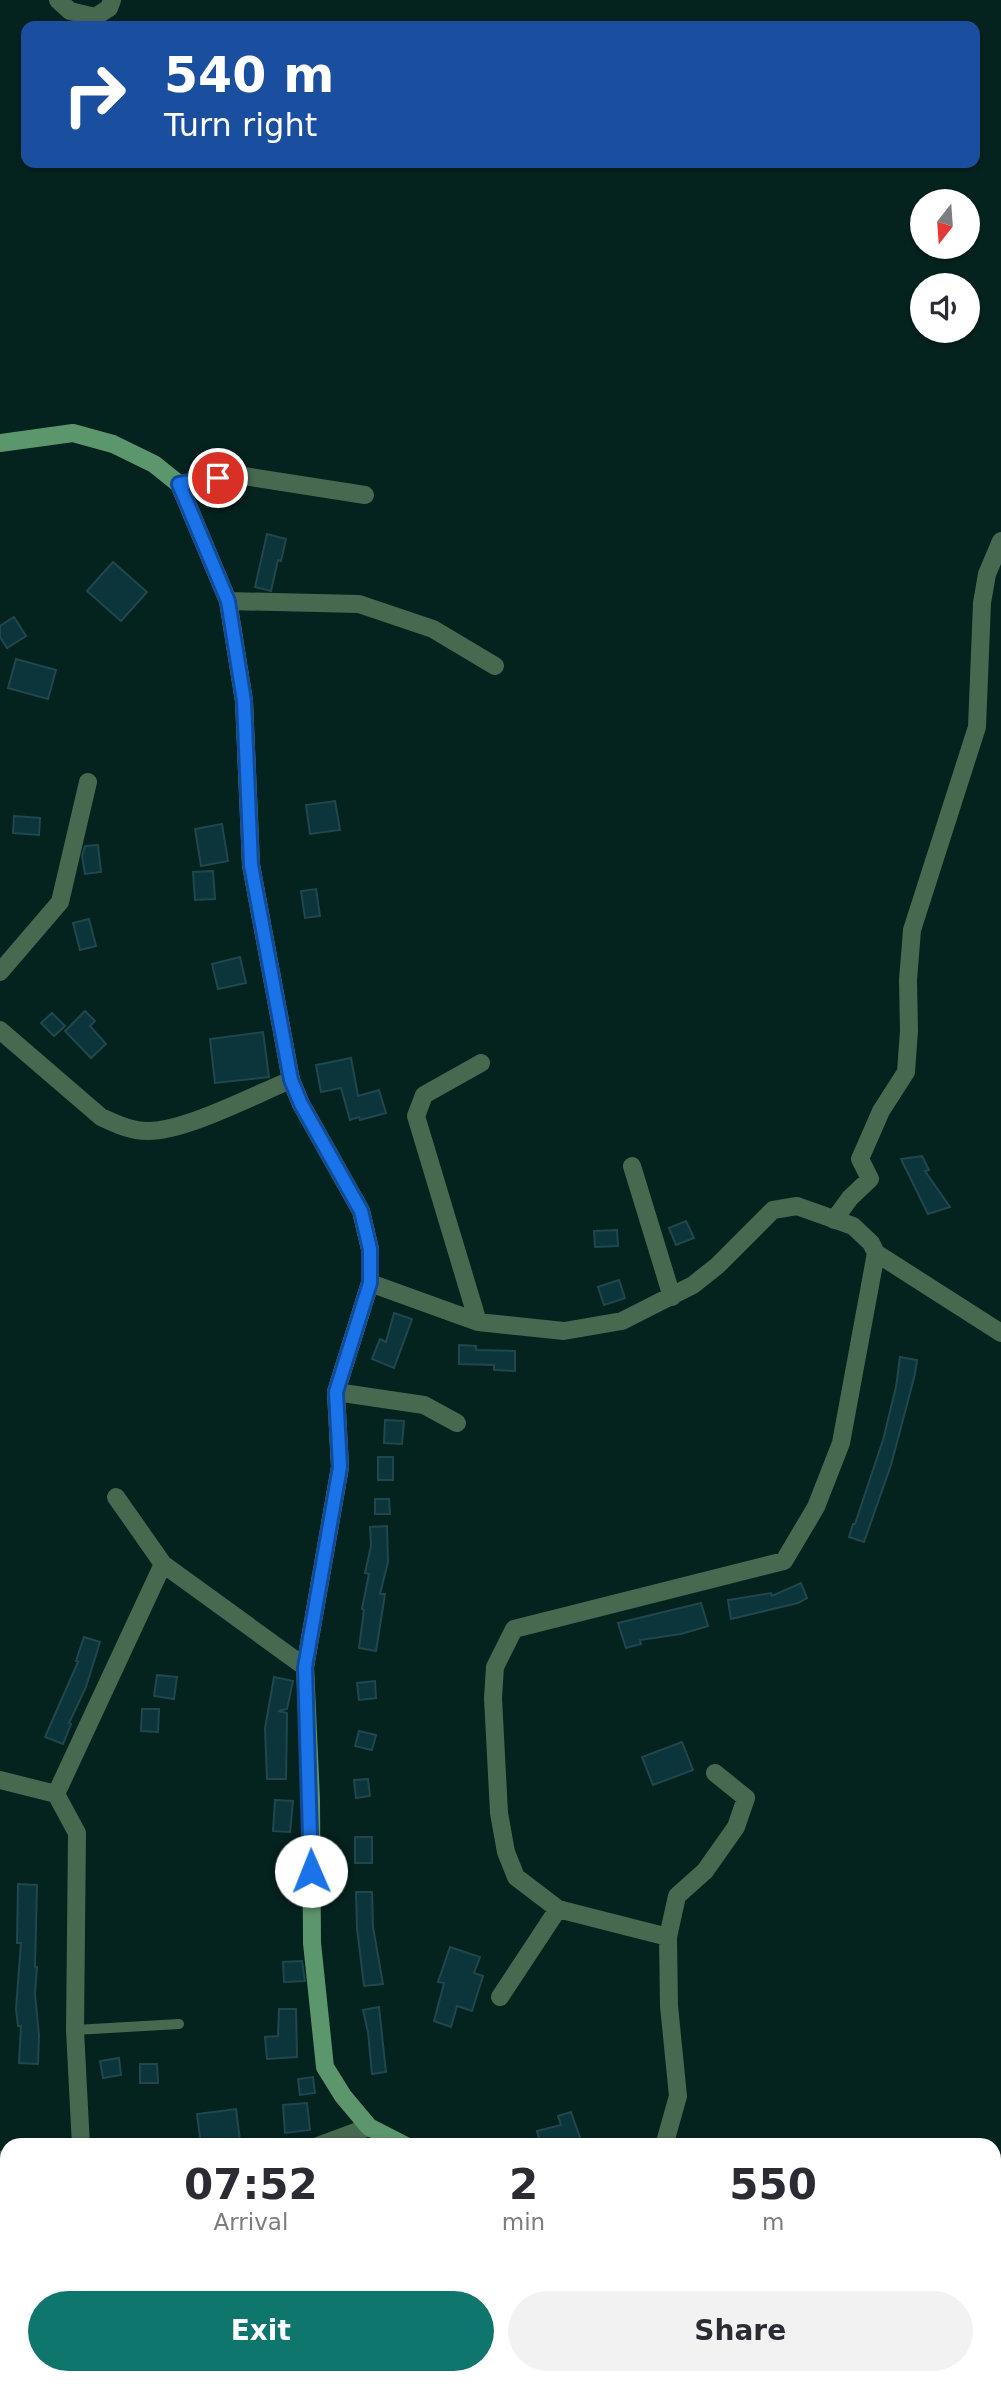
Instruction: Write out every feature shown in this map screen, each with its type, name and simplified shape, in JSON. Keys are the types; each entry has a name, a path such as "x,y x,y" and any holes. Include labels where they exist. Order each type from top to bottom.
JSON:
{"street":[{"path":"58,0 70,11 95,17 109,8 112,0"},
{"path":"0,443 73,433 113,444 154,464 179,484 228,601 244,701 251,865 291,1080 301,1104 361,1211 370,1249 370,1283 336,1392 340,1467 305,1667 311,1799 312,1943 326,2067 343,2096 369,2127 390,2138"},
{"path":"179,484 237,475 365,495"},
{"path":"834,1220 870,1179 860,1159 881,1111 906,1072 912,930 977,727 982,603 987,574 1001,541"},
{"path":"228,601 359,604 433,629 495,666"},
{"path":"0,972 60,902 88,782"},
{"path":"0,1030 101,1117 121,1126 148,1131 185,1124 291,1080"},
{"path":"478,1322 416,1116 424,1095 481,1063"},
{"path":"632,1166 672,1297"},
{"path":"370,1283 478,1322 564,1331 622,1321 692,1286 717,1266 773,1210 797,1206 853,1226 871,1243 876,1253 1001,1333"},
{"path":"667,1937 558,1909 516,1877 506,1852 499,1813 493,1698 495,1667 514,1629 784,1561 816,1507 841,1443 876,1253"},
{"path":"336,1392 424,1405 457,1423"},
{"path":"116,1497 163,1564 305,1667"},
{"path":"56,1794 163,1564"},
{"path":"666,2138 678,2096 668,2006 667,1937 677,1896 705,1871 713,1860 736,1827 746,1798 715,1773"},
{"path":"0,1780 56,1794 77,1833 75,2030 81,2138"},
{"path":"500,1997 558,1909"},
{"path":"339,2138 369,2127"}],"lane":[{"path":"75,2030 179,2024"}],"building":[{"path":"267,534 286,539 271,591 255,587"},
{"path":"113,562 147,592 121,621 87,591"},
{"path":"14,617 26,636 7,648 0,637 0,626"},
{"path":"16,659 56,670 48,699 8,688"},
{"path":"335,801 340,830 310,834 306,805"},
{"path":"14,816 40,818 39,835 13,833"},
{"path":"222,824 228,861 201,866 195,829"},
{"path":"98,845 101,872 85,874 82,856 85,846"},
{"path":"213,871 215,899 195,900 193,872"},
{"path":"316,889 320,916 305,918 301,891"},
{"path":"89,919 96,946 80,950 73,923"},
{"path":"240,957 246,983 218,989 212,964"},
{"path":"85,1011 95,1021 90,1026 106,1044 91,1058 65,1031"},
{"path":"52,1013 65,1026 54,1036 41,1023"},
{"path":"263,1032 269,1077 215,1083 210,1039"},
{"path":"351,1058 358,1096 379,1090 386,1113 350,1120 341,1088 321,1092 316,1065"},
{"path":"922,1156 929,1170 925,1171 950,1207 928,1214 901,1159"},
{"path":"686,1221 694,1238 676,1245 669,1228"},
{"path":"617,1230 618,1246 595,1247 594,1231"},
{"path":"619,1280 625,1298 604,1305 598,1287"},
{"path":"394,1313 412,1319 394,1368 372,1359 380,1339 386,1342"},
{"path":"459,1345 476,1346 476,1350 515,1351 515,1371 494,1370 494,1365 459,1364"},
{"path":"900,1357 917,1360 915,1374 891,1465 864,1542 849,1537 883,1440 896,1387"},
{"path":"385,1420 404,1421 402,1444 384,1443"},
{"path":"378,1457 393,1457 393,1480 378,1480"},
{"path":"375,1499 389,1499 390,1514 375,1514"},
{"path":"387,1526 388,1562 380,1594 385,1594 376,1651 359,1648 362,1609 369,1574 365,1573 371,1546 370,1527"},
{"path":"801,1583 807,1598 798,1603 731,1619 728,1600 771,1593 772,1596"},
{"path":"701,1603 708,1626 681,1634 640,1640 641,1644 626,1648 618,1623"},
{"path":"84,1637 100,1642 86,1687 69,1723 71,1724 63,1744 45,1737 78,1662 76,1661"},
{"path":"157,1675 177,1677 174,1699 154,1696"},
{"path":"274,1677 293,1681 287,1709 278,1711 287,1713 286,1779 267,1779 265,1728"},
{"path":"375,1681 376,1698 359,1700 357,1683"},
{"path":"142,1709 159,1709 158,1732 141,1731"},
{"path":"359,1731 376,1735 372,1750 355,1746"},
{"path":"682,1742 693,1770 653,1785 642,1757"},
{"path":"368,1779 370,1796 356,1798 354,1780"},
{"path":"275,1800 293,1801 290,1832 273,1831"},
{"path":"355,1837 372,1837 372,1863 355,1863"},
{"path":"18,1884 37,1885 35,1994 39,2035 38,2064 19,2063 21,2026 18,2026 16,2009 21,1943 17,1943"},
{"path":"356,1892 372,1892 373,1927 383,1984 364,1986"},
{"path":"450,1947 480,1957 474,1973 483,1976 472,2011 457,2006 451,2027 434,2021 444,1983 438,1982"},
{"path":"302,1961 305,1981 284,1982 283,1962"},
{"path":"379,2007 386,2072 372,2074 363,2010"},
{"path":"279,2009 296,2009 297,2057 267,2059 265,2037 278,2036"},
{"path":"119,2058 121,2075 103,2078 100,2061"},
{"path":"140,2064 157,2064 158,2083 140,2083"},
{"path":"313,2077 315,2093 300,2095 298,2079"},
{"path":"307,2103 310,2130 285,2133 283,2105"},
{"path":"236,2109 240,2138 200,2138 197,2114"},
{"path":"571,2112 580,2138 539,2138 537,2131 561,2125 558,2116"}],"route":[{"path":"218,478 179,484 228,601 244,701 251,865 291,1080 301,1104 361,1211 370,1249 370,1283 336,1392 340,1467 305,1667 311,1799 311,1871"}]}
